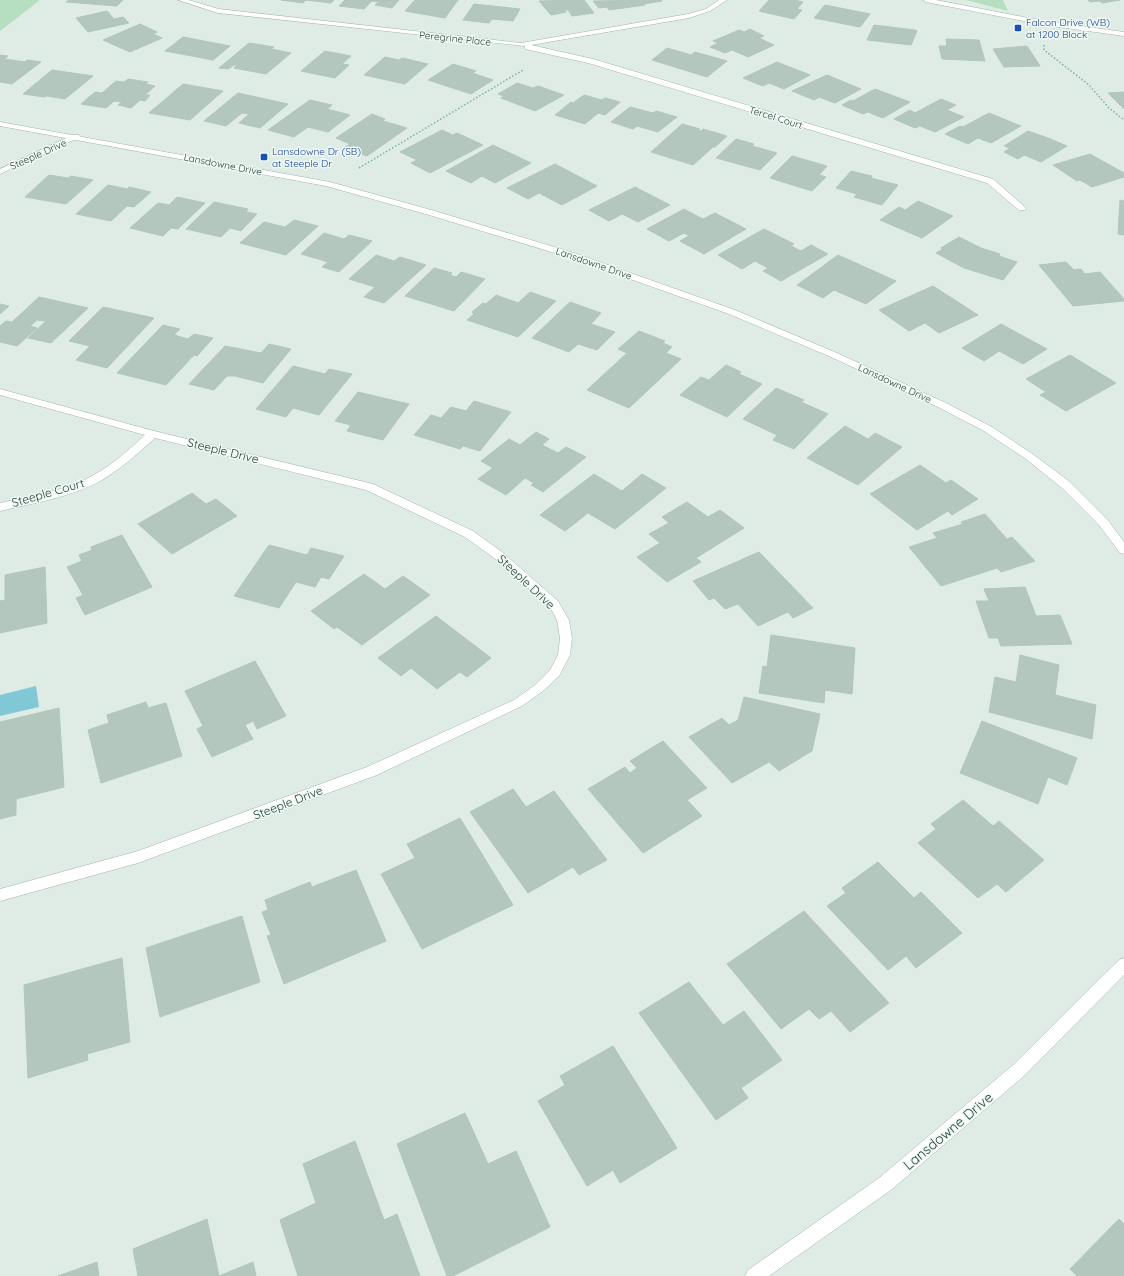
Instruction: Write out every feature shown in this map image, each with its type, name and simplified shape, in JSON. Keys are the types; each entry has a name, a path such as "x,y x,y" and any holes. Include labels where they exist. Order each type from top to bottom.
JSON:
{"street":[{"name":"Peregrine Place","path":"181,0 218,11 521,45 689,16 708,10 724,0"},
{"path":"926,0 1044,23 1124,34"},
{"name":"Tercel Court","path":"521,45 590,61 990,181 1022,208"},
{"name":"Lansdowne Drive","path":"0,124 327,184 432,213 571,255 732,312 834,355 942,405 988,429 1030,457 1066,485 1103,522 1124,550"},
{"name":"Steeple Drive","path":"0,172 76,137"},
{"name":"Steeple Drive","path":"0,392 153,434 369,487 469,534 498,555 554,604 562,620 566,638 564,655 555,673 539,688 518,703 372,771 138,857 0,895"},
{"name":"Steeple Court","path":"0,507 43,497 90,482 124,460 153,434"},
{"name":"Lansdowne Drive","path":"754,1276 892,1179 1019,1070 1124,966"}],"path":[{"path":"356,169 416,135 539,60 521,45"},
{"path":"1044,50 1089,84 1109,108 1124,120"}],"green space":[{"path":"0,0 40,0 0,31"},
{"path":"966,0 1003,0 1008,11"}],"water":[{"path":"36,686 39,707 0,716 0,695"}],"building":[{"path":"69,0 123,0 117,6 66,2"},
{"path":"281,0 306,0 303,3"},
{"path":"306,0 334,0 331,3"},
{"path":"345,0 399,0 392,8 375,5 379,2 372,1 364,9 339,6"},
{"path":"415,0 458,0 445,18 405,11"},
{"path":"584,0 594,13 572,16 568,10 564,10 566,12 551,15 539,1"},
{"path":"769,0 795,0 803,2 797,9 802,10 794,19 759,11"},
{"path":"1088,0 1120,0 1102,3 1100,1 1090,2"},
{"path":"593,1 662,1 644,4 645,5 609,10 607,7 599,8"},
{"path":"474,4 520,9 513,21 492,19 489,23 463,20"},
{"path":"825,5 870,14 860,27 814,18"},
{"path":"107,11 114,19 123,17 129,23 88,32 76,18"},
{"path":"140,24 157,32 153,34 162,38 130,52 103,40"},
{"path":"874,25 917,31 911,45 867,40"},
{"path":"750,29 764,36 759,38 774,45 748,57 732,50 725,53 710,47 718,43 713,41 739,30 744,32"},
{"path":"183,37 230,46 213,60 165,51"},
{"path":"946,39 979,40 985,61 942,59 939,46 947,46"},
{"path":"249,43 274,47 271,49 291,53 266,74 234,68 237,65 234,65 228,69 219,68"},
{"path":"1027,46 1040,66 1004,67 993,49"},
{"path":"667,48 691,55 695,52 727,61 707,77 652,60"},
{"path":"325,51 351,56 342,64 349,65 335,78 301,71"},
{"path":"0,55 8,56 5,59 25,62 27,60 41,62 12,84 0,82"},
{"path":"385,57 399,60 402,58 428,64 405,84 364,75"},
{"path":"777,62 810,75 784,89 769,83 763,86 743,78"},
{"path":"453,64 476,71 472,73 493,80 471,94 428,80"},
{"path":"52,70 93,76 65,99 47,96 53,91 45,97 23,94"},
{"path":"827,75 861,89 835,103 819,97 814,100 792,91"},
{"path":"128,79 148,82 146,84 155,86 145,95 150,95 145,101 140,100 131,108 118,105 122,102 114,101 106,108 81,104 95,92 102,93 116,81 124,82"},
{"path":"517,83 533,88 538,86 564,95 535,111 501,98 504,96 498,94"},
{"path":"183,84 223,91 190,120 149,113"},
{"path":"875,89 910,102 883,118 868,112 863,114 842,105"},
{"path":"1124,92 1124,109 1108,93"},
{"path":"238,93 288,104 260,128 239,123 249,114 242,113 226,126 204,121"},
{"path":"584,95 602,100 605,98 620,102 605,115 598,113 585,124 555,115 571,102 573,103"},
{"path":"941,99 956,105 947,110 964,117 935,132 920,126 915,128 894,119 910,110 915,113"},
{"path":"310,100 332,105 327,109 350,115 328,132 308,127 294,137 268,130"},
{"path":"630,107 653,113 656,111 677,117 658,132 637,126 633,129 611,122"},
{"path":"989,113 1021,126 991,143 978,138 968,144 945,134 960,126 963,127"},
{"path":"372,114 385,119 383,121 407,128 367,156 344,148 350,144 336,138"},
{"path":"682,124 700,129 698,131 703,129 727,136 693,165 651,152"},
{"path":"442,130 453,135 457,133 483,145 430,173 411,163 417,160 400,152"},
{"path":"1028,131 1067,146 1041,162 1024,155 1018,159 1004,152 1010,148 1004,146"},
{"path":"736,139 754,144 752,146 777,153 760,170 716,158"},
{"path":"493,145 531,163 495,183 482,176 471,183 446,171"},
{"path":"1090,154 1124,173 1124,177 1092,187 1080,180 1077,181 1053,165"},
{"path":"792,156 827,166 819,175 826,177 812,191 770,178"},
{"path":"555,164 597,186 562,205 539,193 528,199 507,188"},
{"path":"851,171 872,176 871,178 898,185 882,205 854,197 857,194 836,188"},
{"path":"49,175 68,178 71,176 93,180 66,204 25,197"},
{"path":"108,185 128,189 129,187 151,192 134,207 127,206 111,221 76,214"},
{"path":"635,187 670,205 638,222 622,214 609,221 589,210"},
{"path":"177,197 205,203 178,229 171,228 163,236 130,228 158,203 169,205"},
{"path":"1120,200 1124,201 1124,235 1118,234"},
{"path":"918,201 953,216 922,238 880,220 899,207 905,210"},
{"path":"214,202 248,209 246,212 257,214 241,231 230,228 221,237 186,229"},
{"path":"684,209 703,219 715,213 746,229 704,254 680,241 689,236 684,233 669,241 647,229"},
{"path":"294,220 318,226 286,255 240,243 264,222 285,227"},
{"path":"764,229 794,244 791,246 801,251 811,245 828,254 781,281 763,271 768,268 755,261 742,269 718,255"},
{"path":"324,233 344,239 349,235 372,241 339,272 322,267 328,262 301,254"},
{"path":"959,237 981,248 1000,254 999,256 1017,262 1003,280 964,268 936,253 943,249 941,248"},
{"path":"376,255 394,261 400,257 426,265 384,303 364,297 375,287 349,279"},
{"path":"838,255 896,281 866,304 834,290 823,298 797,285"},
{"path":"1066,262 1074,270 1081,269 1085,274 1100,272 1124,299 1124,301 1073,306 1039,265"},
{"path":"434,268 452,273 450,275 456,277 461,272 485,279 454,311 405,296"},
{"path":"933,286 978,315 939,333 925,323 909,331 879,310"},
{"path":"530,292 556,301 518,337 467,320 474,314 472,312 483,303 486,304 496,295 518,303"},
{"path":"39,297 88,308 51,343 28,338 46,321 37,320 30,326 37,328 17,346 0,342 0,326 6,321 12,322"},
{"path":"570,302 601,313 591,324 615,332 597,350 578,344 569,352 532,338"},
{"path":"0,304 9,306 0,314"},
{"path":"103,307 154,318 107,368 76,360 90,346 69,341"},
{"path":"1001,324 1047,349 1023,364 999,351 984,361 962,348"},
{"path":"163,325 180,329 174,335 188,339 194,334 213,338 197,356 194,355 166,385 117,373"},
{"path":"639,331 665,341 663,343 672,347 666,353 681,359 629,408 587,390 627,353 618,349"},
{"path":"269,344 291,349 263,383 235,376 227,376 214,390 189,384 225,346 261,353"},
{"path":"1070,355 1116,383 1066,411 1040,395 1046,392 1026,379"},
{"path":"726,365 741,372 739,374 762,384 727,417 680,395 701,377 709,380"},
{"path":"293,366 325,374 329,369 352,374 319,415 293,408 286,417 256,409"},
{"path":"776,388 804,400 801,402 828,414 794,449 773,440 777,435 743,419"},
{"path":"358,392 409,404 383,440 347,431 351,425 335,421"},
{"path":"474,401 511,412 480,451 463,446 460,449 414,435 431,415 441,418 451,407 466,411"},
{"path":"845,426 868,439 875,433 902,447 858,485 807,458"},
{"path":"536,432 549,439 542,445 558,453 566,447 586,457 543,492 531,485 534,483 525,478 506,495 478,479 493,468 481,461 509,439 520,445"},
{"path":"920,465 946,483 951,480 978,499 952,515 948,511 917,530 870,494"},
{"path":"594,474 622,491 642,474 666,488 615,529 588,513 565,531 540,515"},
{"path":"192,493 206,504 216,499 237,516 172,554 138,524"},
{"path":"687,502 708,517 720,510 744,528 696,558 701,562 667,582 637,557 660,543 649,534 669,523 662,517"},
{"path":"985,514 1007,539 1012,537 1035,561 1001,572 997,568 941,586 909,547 937,538 933,533 963,524 961,522"},
{"path":"122,535 152,587 85,615 76,598 83,595 67,567 82,561 79,555 92,550 91,547"},
{"path":"269,545 307,555 311,548 344,556 329,579 321,577 315,587 296,582 279,608 234,596"},
{"path":"759,552 813,608 793,618 788,612 758,626 738,604 725,609 714,598 709,600 693,581"},
{"path":"45,567 47,623 0,633 0,601 5,600 5,575"},
{"path":"364,574 385,589 403,576 430,595 362,645 337,627 334,629 311,611"},
{"path":"1025,587 1036,616 1060,615 1072,644 1001,646 998,638 989,638 976,601 989,601 984,589"},
{"path":"436,616 491,658 467,677 460,672 437,689 411,668 401,676 378,658"},
{"path":"771,635 855,648 852,694 825,690 824,703 759,693 763,666 767,667"},
{"path":"1020,655 1059,665 1055,695 1096,705 1092,739 989,712 995,677 1016,682"},
{"path":"255,661 286,716 257,729 253,721 245,725 253,739 212,757 197,729 203,726 185,691"},
{"path":"744,697 820,714 812,751 779,771 769,762 732,783 689,737 722,718 729,725 738,720"},
{"path":"146,702 148,708 166,703 182,756 101,783 88,730 109,723 107,715"},
{"path":"59,708 64,787 16,799 16,815 0,819 0,722"},
{"path":"982,721 1077,758 1067,785 1048,777 1038,804 960,773"},
{"path":"663,741 707,788 687,800 702,816 643,853 588,789 625,767 630,773 637,768 630,761"},
{"path":"513,789 526,807 554,791 607,860 579,875 573,867 528,893 470,812"},
{"path":"963,800 993,826 999,821 1044,860 1006,892 997,884 978,898 918,843 936,829 931,824"},
{"path":"460,818 513,905 422,949 381,874 415,858 407,844"},
{"path":"878,862 914,898 921,892 962,933 916,968 906,956 888,970 827,906 846,893 842,888"},
{"path":"356,870 386,941 284,984 267,936 271,935 262,912 268,910 265,900 310,882 312,887"},
{"path":"804,911 889,1003 850,1032 831,1011 819,1019 809,1009 781,1029 727,964"},
{"path":"242,916 260,982 160,1017 146,948"},
{"path":"122,958 130,1042 87,1054 88,1060 28,1078 24,985"},
{"path":"689,982 723,1025 744,1011 782,1060 741,1088 748,1098 716,1120 639,1013"},
{"path":"613,1046 677,1148 620,1183 613,1170 587,1186 538,1101 565,1085 560,1076"},
{"path":"465,1113 488,1164 516,1151 550,1227 453,1276 447,1276 397,1144"},
{"path":"355,1141 384,1220 397,1214 420,1276 298,1276 280,1220 316,1203 303,1164"},
{"path":"207,1219 219,1276 138,1276 133,1249"},
{"path":"1119,1219 1124,1224 1124,1276 1077,1276 1070,1269"},
{"path":"97,1262 99,1276 58,1276"},
{"path":"253,1262 256,1276 219,1276"}],"place":[{"name":"Falcon Drive (WB) at 1200 Block","path":"1018,28"},
{"name":"Lansdowne Dr (SB) at Steeple Dr","path":"264,157"}]}
